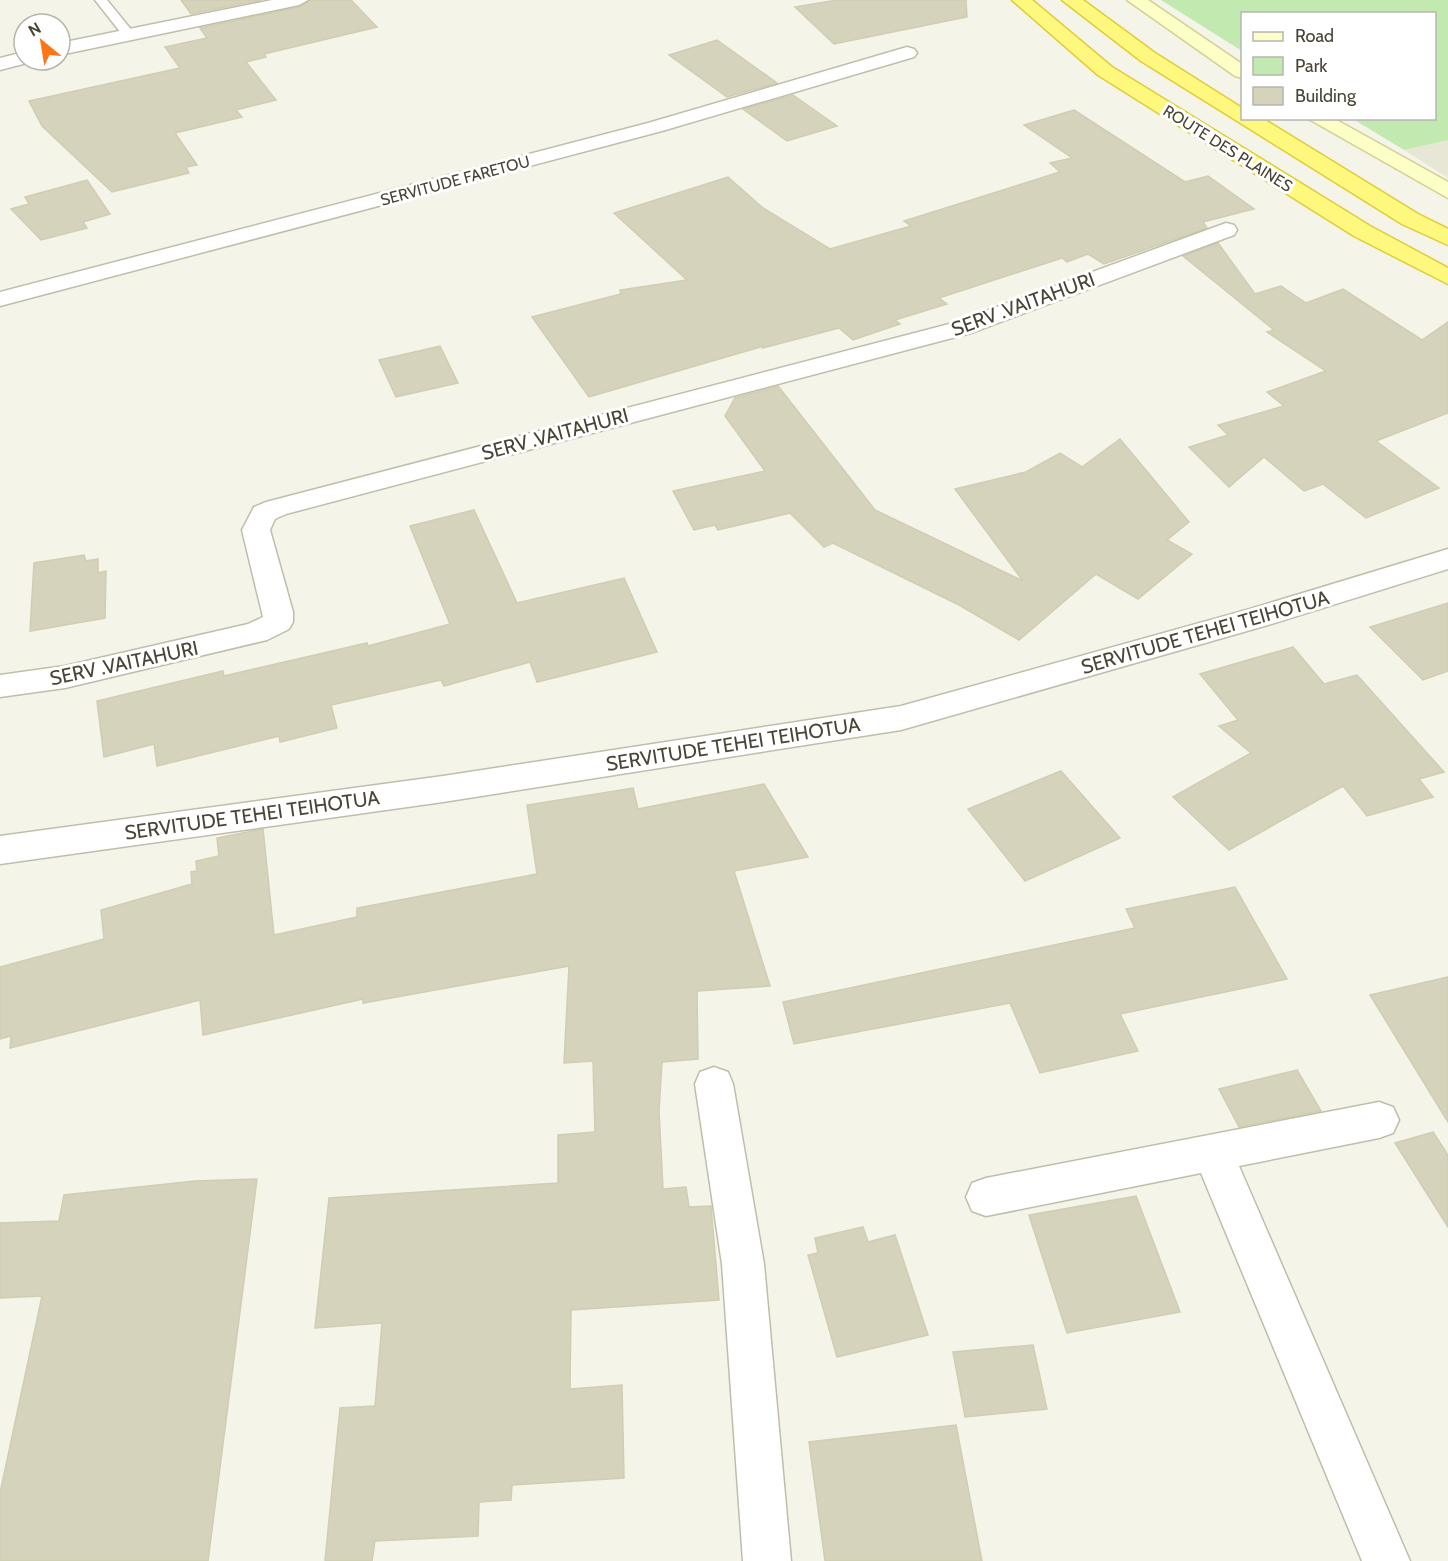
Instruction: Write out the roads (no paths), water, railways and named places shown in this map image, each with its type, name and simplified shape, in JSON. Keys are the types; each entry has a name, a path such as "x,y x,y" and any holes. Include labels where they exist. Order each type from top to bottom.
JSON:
{"highway":[{"name":"ROUTE DES PLAINES","path":"1021,0 1105,71 1362,231 1448,277"},
{"name":"ROUTE DES PLAINES","path":"1071,0 1148,57 1241,115"},
{"name":"ROUTE DES PLAINES","path":"1250,120 1410,219 1448,238"}],"main road":[{"path":"1136,0 1241,71"},
{"path":"1321,120 1448,191"}],"street":[{"path":"72,47 299,0"},
{"name":"SERVITUDE FARETOU","path":"0,299 655,128 907,53"},
{"name":"SERVITUDE FARETOU","path":"0,320 313,234 564,171 804,97"},
{"name":"SERV .VAITAHURI","path":"0,686 65,677 256,633 272,627 278,622 278,612 256,530 264,513 276,508 962,328 1226,230"},
{"name":"SERVITUDE TEHEI TEIHOTUA","path":"0,850 443,789 901,718 1257,618 1448,559"},
{"path":"714,1084 742,1264 767,1561"},
{"path":"986,1197 1378,1120"},
{"path":"1213,1153 1386,1561"}],"lane":[{"path":"101,0 129,35"}]}
